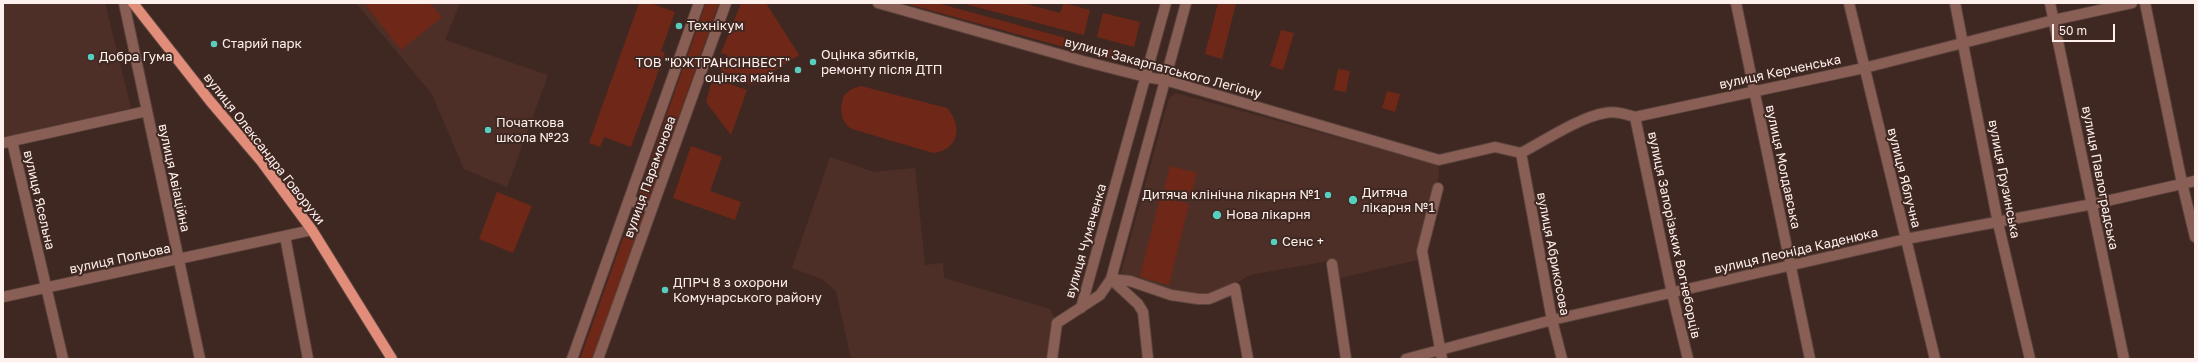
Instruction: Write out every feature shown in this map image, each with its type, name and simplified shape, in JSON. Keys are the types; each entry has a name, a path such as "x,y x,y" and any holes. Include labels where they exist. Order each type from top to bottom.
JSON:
{"main road":[{"name":"вулиця Олександра Говорухи","path":"133,3 261,162 312,230 392,359"}],"street":[{"name":"вулиця Авіаційна","path":"124,3 200,359"},
{"name":"вулиця Парамонова","path":"572,359 698,3"},
{"name":"вулиця Парамонова","path":"598,359 726,3"},
{"name":"вулиця Закарпатського Легіону","path":"878,3 1146,77 1165,80 1440,160 1495,147 1521,153"},
{"name":"вулиця Чумаченка","path":"1081,308 1166,3"},
{"name":"вулиця Чумаченка","path":"1081,308 1100,295 1111,279 1186,3"},
{"name":"вулиця Молдавська","path":"1736,3 1810,359"},
{"name":"вулиця Яблучна","path":"1849,3 1935,359"},
{"name":"вулиця Грузинська","path":"1955,3 1964,42 1998,223 2030,359"},
{"name":"вулиця Павлоградська","path":"2050,3 2124,359"},
{"name":"вулиця Керченська","path":"1521,153 1575,125 1603,113 1613,112 1635,117 1864,68 2054,20 2132,3"},
{"path":"2145,3 2182,183 2195,236"},
{"path":"8,142 147,111"},
{"name":"вулиця Запорізьких Вогнеборців","path":"1635,117 1672,293 1688,359"},
{"name":"вулиця Ясельна","path":"8,142 63,359"},
{"name":"вулиця Абрикосова","path":"1521,153 1552,320 1562,359"},
{"name":"вулиця Леоніда Каденюка","path":"1406,359 1441,355 1552,320 1790,267 1906,239 1998,223 2195,181"},
{"path":"1438,188 1422,251 1441,355"},
{"path":"629,200 652,208"},
{"name":"вулиця Польова","path":"3,297 312,230"},
{"path":"285,236 308,359"},
{"path":"1332,264 1346,359"},
{"path":"1111,279 1130,281 1171,295 1198,299 1209,299 1235,288 1248,359"},
{"path":"1111,279 1138,304 1143,312 1148,359"},
{"path":"1052,359 1057,323 1081,308"}],"shaded area":[{"path":"3,3 105,3 131,108 3,138"},
{"name":"Початкова школа №23","path":"356,3 460,3 445,40 548,75 507,187 464,169 432,94"},
{"path":"364,3 430,3 442,17 401,50"},
{"path":"639,3 650,3 675,12 661,51 665,53 631,147 604,137 600,147 589,143"},
{"path":"706,3 719,3 649,201 645,202 638,196"},
{"path":"741,3 766,3 799,55 752,85 720,74 727,55 721,53"},
{"path":"904,3 937,3 1084,43 1082,52"},
{"path":"961,3 1023,3 1060,13 1064,3 1090,10 1084,35"},
{"path":"1218,3 1236,3 1222,59 1205,54"},
{"path":"1103,13 1140,22 1134,47 1097,37"},
{"path":"1281,30 1294,33 1283,70 1270,66"},
{"path":"1097,46 1125,53 1123,62 1094,54"},
{"path":"1338,69 1350,71 1346,92 1334,90"},
{"path":"721,81 747,90 731,135 706,102 711,84"},
{"path":"861,86 947,108 955,122 956,136 953,142 942,151 933,153 852,129 845,122 841,109 844,95 852,89"},
{"path":"1387,91 1400,94 1395,112 1382,108"},
{"path":"1176,93 1438,165 1439,175 1421,259 1336,279 1333,260 1250,275 1216,295 1179,294 1121,273 1169,98"},
{"path":"691,146 722,157 710,191 741,202 735,220 673,198"},
{"path":"830,157 874,172 915,168 925,265 943,263 944,278 1050,309 1057,323 1049,359 851,359 836,291 822,279 792,268"},
{"path":"1170,166 1197,173 1191,196 1164,189"},
{"path":"497,192 532,206 513,253 479,239"},
{"path":"1160,197 1189,204 1169,285 1140,277"},
{"path":"636,210 644,214 643,219 594,359 580,359 632,213"}],"place":[{"name":"Технікум","path":"679,26"},
{"name":"Старий парк","path":"214,44"},
{"name":"Добра Гума","path":"91,57"},
{"name":"Оцінка збитків, ремонту після ДТП","path":"813,62"},
{"name":"ТОВ \"ЮЖТРАНСІНВЕСТ\" оцінка майна","path":"798,70"},
{"name":"Початкова школа №23","path":"488,130"},
{"name":"Дитяча клінічна лікарня №1","path":"1328,195"},
{"name":"Дитяча лікарня №1","path":"1353,200"},
{"name":"Нова лікарня","path":"1217,215"},
{"name":"Сенс +","path":"1274,242"},
{"name":"ДПРЧ 8 з охорони Комунарського району","path":"665,290"}]}
